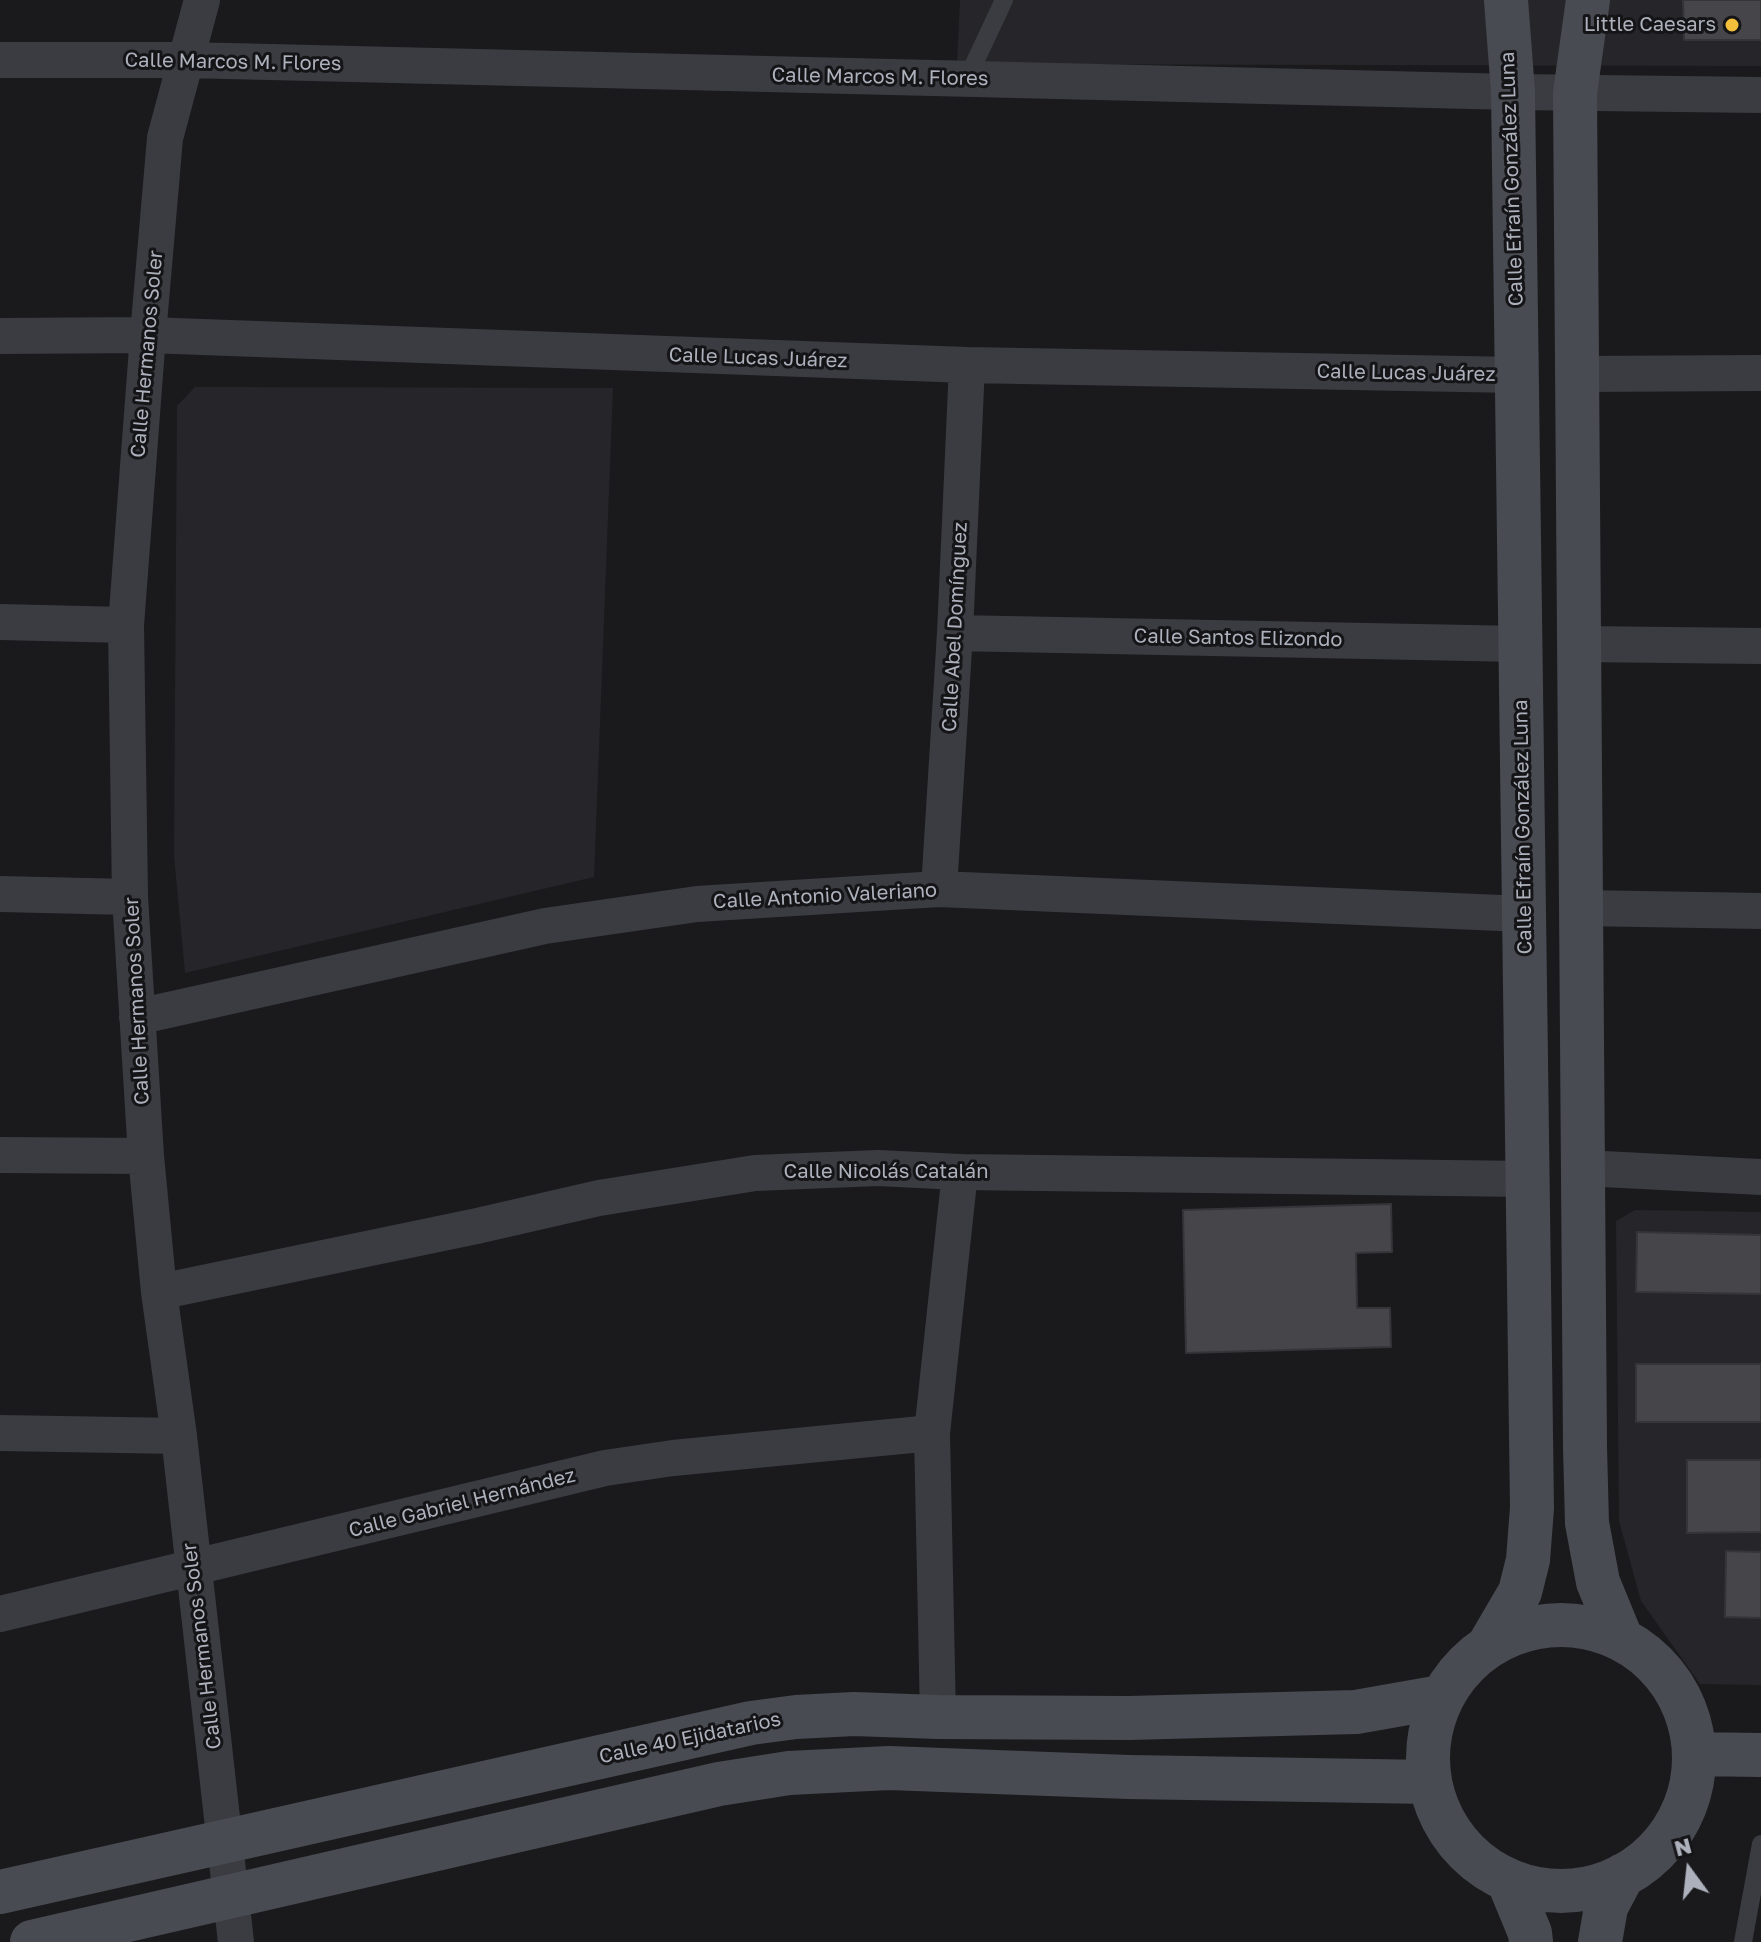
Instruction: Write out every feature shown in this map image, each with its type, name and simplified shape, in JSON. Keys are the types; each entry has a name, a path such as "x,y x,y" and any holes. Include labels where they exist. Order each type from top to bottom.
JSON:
{"main road":[{"name":"Calle Efraín González Luna","path":"1489,1645 1520,1592 1528,1560 1532,1508 1513,92 1506,0"},
{"path":"1588,0 1575,93 1587,1523 1598,1582 1621,1638"},
{"path":"1577,1625 1621,1638 1651,1658 1674,1686 1689,1719 1695,1754 1690,1796 1672,1834 1642,1865 1604,1885 1577,1891 1537,1890 1509,1882 1476,1862 1449,1833 1435,1809 1427,1764 1426,1731 1441,1697 1461,1668 1489,1645 1531,1627 1577,1625"},
{"name":"Calle 40 Ejidatarios","path":"0,1892 751,1723 854,1714 1129,1718 1356,1712 1441,1697"},
{"path":"1129,1718 1129,1777"},
{"path":"1695,1754 1761,1755"},
{"path":"32,1942 719,1784 789,1773 889,1768 1129,1777 1430,1782"},
{"path":"1600,1942 1606,1907 1623,1875"},
{"path":"1509,1882 1531,1942"}],"street":[{"name":"Calle Hermanos Soler","path":"202,0 165,138 148,335 126,625 130,897 146,1156 159,1292 179,1436 236,1942"},
{"name":"Calle Marcos M. Flores","path":"0,60 187,60 1513,92 1761,95"},
{"name":"Calle Lucas Juárez","path":"0,336 148,335 967,365 1517,375"},
{"name":"Calle Abel Domínguez","path":"939,889 967,365"},
{"path":"1577,374 1761,373"},
{"path":"0,622 126,625"},
{"name":"Calle Santos Elizondo","path":"955,633 1521,644"},
{"path":"1579,644 1761,646"},
{"name":"Calle Antonio Valeriano","path":"137,1017 545,926 697,904 939,889 1524,914"},
{"path":"0,894 130,897"},
{"path":"1581,908 1761,911"},
{"path":"0,1155 146,1156"},
{"name":"Calle Nicolás Catalán","path":"159,1292 599,1198 755,1173 878,1168 960,1172 1528,1179"},
{"path":"1583,1168 1761,1177"},
{"path":"938,1717 932,1433 960,1172"},
{"path":"0,1433 179,1436"},
{"name":"Calle Gabriel Hernández","path":"0,1614 605,1468 673,1458 932,1433"}],"lane":[{"path":"967,79 1004,0"},
{"path":"1743,1942 1761,1844"}],"shaded area":[{"path":"960,0 1761,0 1761,66 957,64"},
{"path":"195,387 613,388 594,877 185,973 174,856 177,406"},
{"path":"1635,1210 1761,1212 1761,1685 1700,1684 1641,1601 1619,1521 1616,1221"}],"building":[{"path":"1683,0 1761,0 1761,40 1684,40"},
{"path":"1391,1204 1392,1252 1356,1253 1357,1308 1390,1308 1391,1347 1186,1353 1183,1210"},
{"path":"1637,1232 1761,1235 1761,1294 1636,1292"},
{"path":"1636,1364 1761,1364 1761,1422 1636,1422"},
{"path":"1687,1460 1761,1460 1761,1532 1687,1533"},
{"path":"1726,1551 1761,1552 1761,1618 1725,1617"}],"place":[{"name":"Little Caesars","path":"1732,25"}]}
